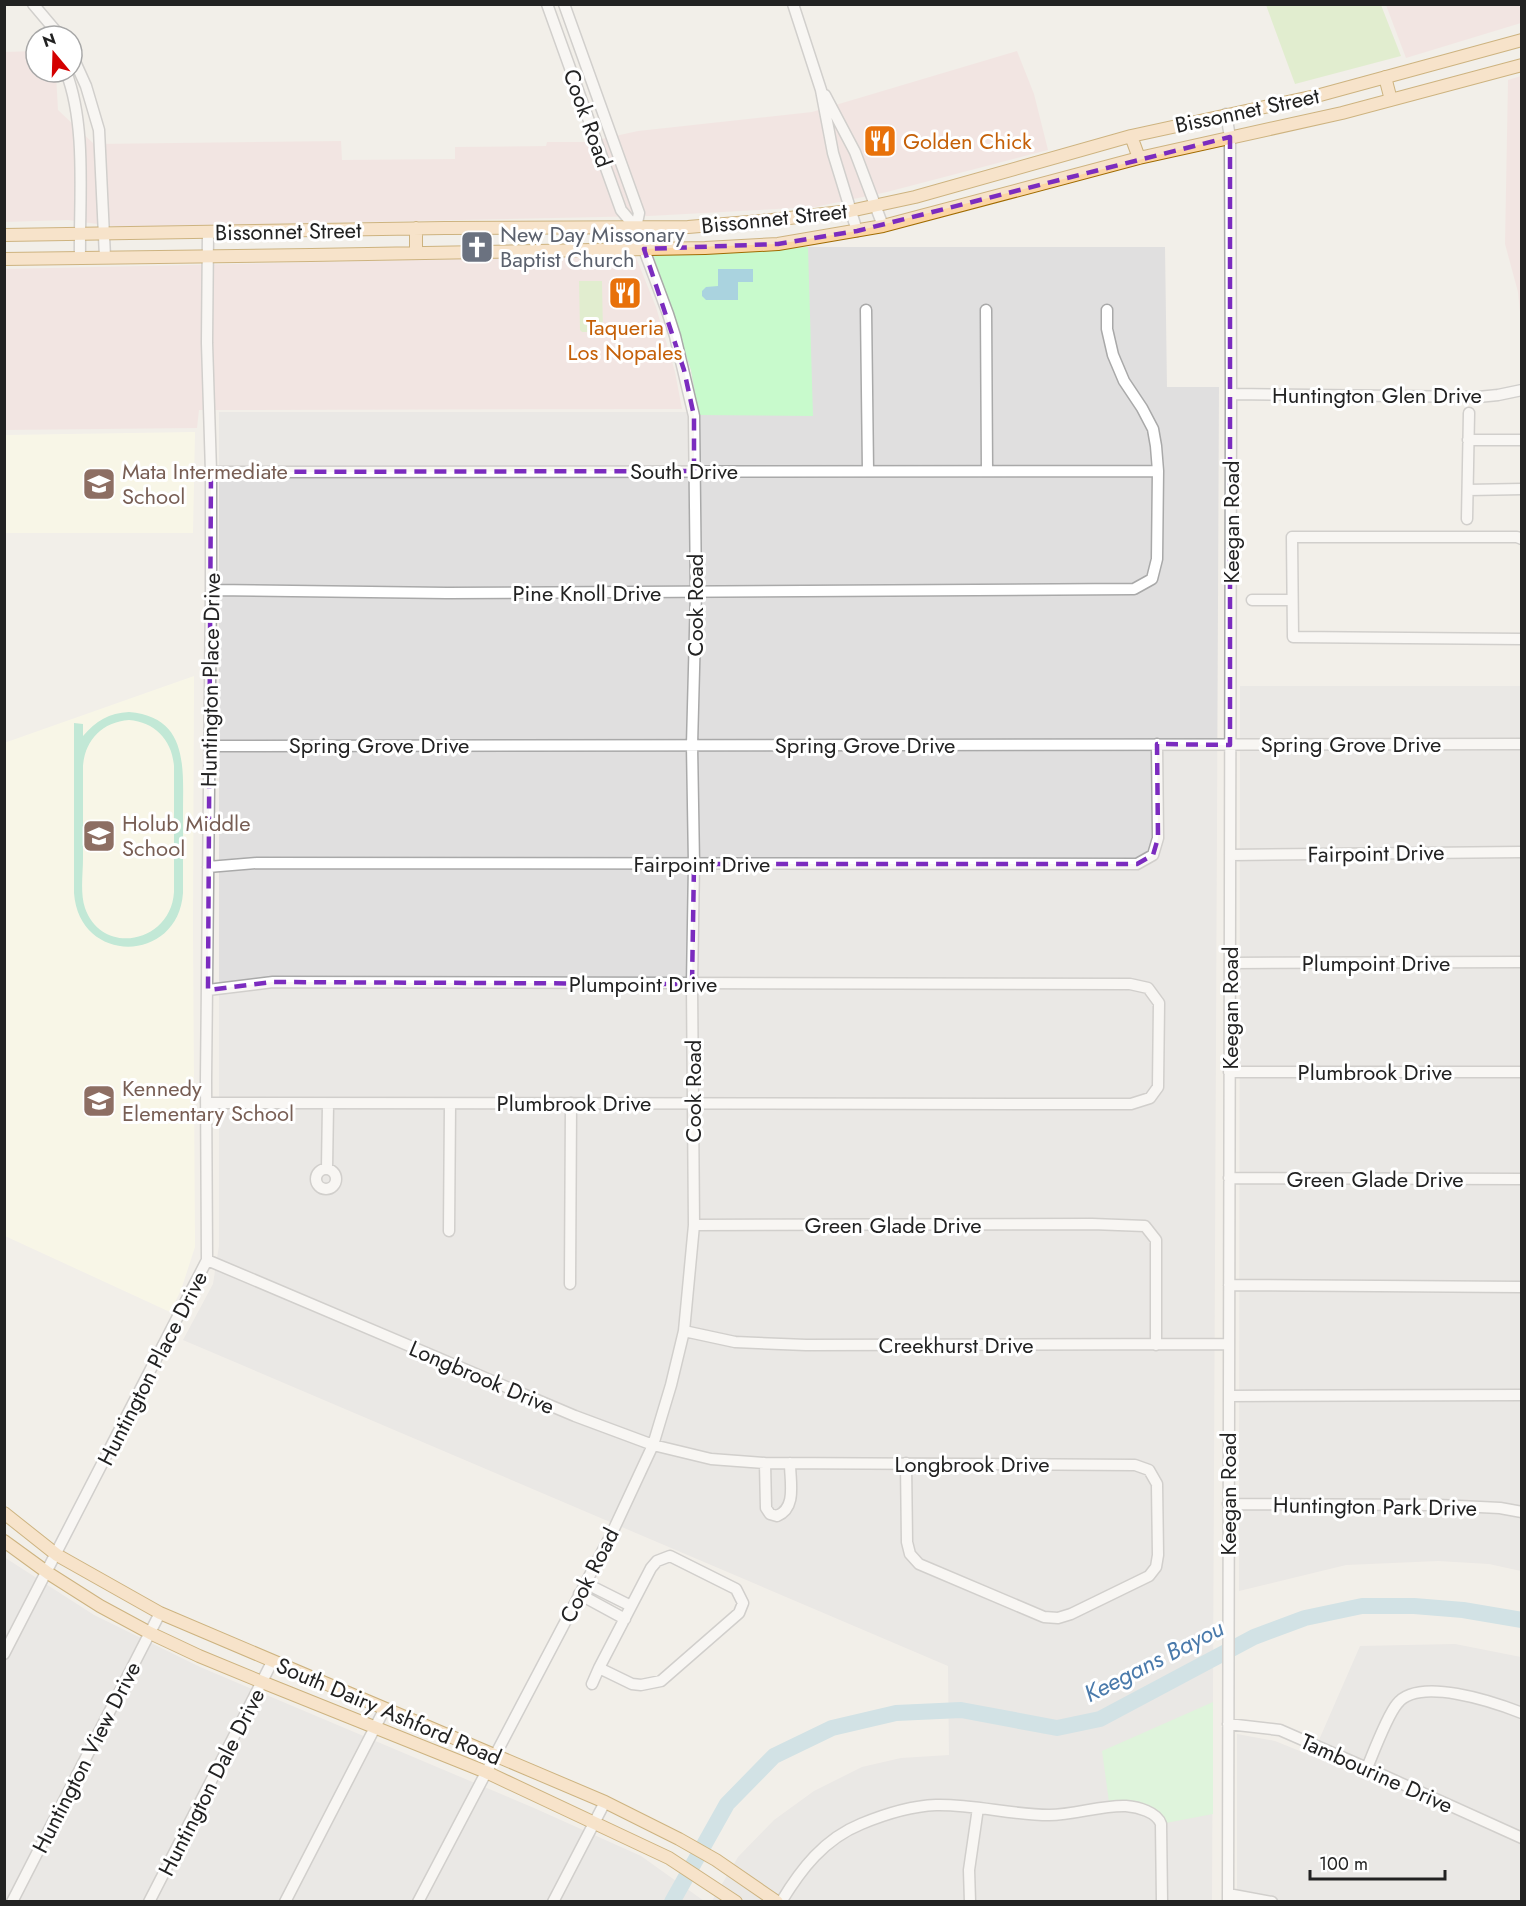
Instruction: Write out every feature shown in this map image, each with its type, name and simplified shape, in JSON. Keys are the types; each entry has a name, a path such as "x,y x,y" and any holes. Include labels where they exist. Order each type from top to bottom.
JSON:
{"main road":[{"name":"Bissonnet Street","path":"4,235 416,228 636,228 713,225 850,211 1131,135 1320,95 1521,40"},
{"name":"Bissonnet Street","path":"4,259 644,249 778,244 883,226 1139,158 1391,100 1521,65"},
{"path":"1385,77 1391,100"},
{"path":"1131,135 1139,158"},
{"path":"1023,166 1029,188"},
{"path":"416,228 416,253"},
{"path":"508,228 508,251"},
{"name":"South Dairy Ashford Road","path":"4,1513 57,1555 160,1613 605,1802 716,1860 779,1902"},
{"name":"South Dairy Ashford Road","path":"4,1541 48,1573 100,1606 150,1633 262,1683 486,1772 669,1858 736,1902"}],"street":[{"path":"33,4 50,24"},
{"name":"Cook Road","path":"418,1902 612,1533 653,1444 684,1331 694,1226 692,745 696,592 694,416 675,336 644,249 636,228 621,210 547,4"},
{"name":"Cook Road","path":"564,4 639,213 636,228"},
{"path":"793,4 821,90 833,153 857,231"},
{"path":"69,84 75,108 79,151 80,258"},
{"path":"84,84 93,105 99,130 105,257"},
{"path":"821,90 855,152 883,226"},
{"name":"Keegan Road","path":"1226,114 1230,137 1231,394 1228,1898"},
{"path":"79,151 101,150"},
{"name":"Huntington Place Drive","path":"4,1654 48,1573 207,1260 208,746 211,590 211,471 207,344 208,232"},
{"path":"866,310 868,471"},
{"path":"986,310 987,471"},
{"path":"1107,310 1107,329 1113,355 1124,381 1153,429 1158,471"},
{"name":"Huntington Glen Drive","path":"1231,394 1478,397 1521,390"},
{"path":"1467,519 1468,413"},
{"path":"1468,440 1521,440"},
{"name":"South Drive","path":"211,471 1158,471"},
{"name":"Pine Knoll Drive","path":"211,590 447,593 1134,589 1152,579 1157,559 1158,471"},
{"path":"1468,490 1521,489"},
{"path":"1521,538 1292,537 1291,600 1293,638 1521,639"},
{"path":"1252,600 1291,600"},
{"name":"Fairpoint Drive","path":"208,867 257,863 1137,864 1153,855 1158,838 1157,744"},
{"name":"Spring Grove Drive","path":"208,746 1521,744"},
{"name":"Fairpoint Drive","path":"1230,855 1521,852"},
{"name":"Plumpoint Drive","path":"1230,963 1521,962"},
{"name":"Plumpoint Drive","path":"208,990 273,982 1130,984 1148,988 1159,1003 1158,1087 1150,1098 1131,1104 1087,1104"},
{"name":"Plumbrook Drive","path":"1229,1072 1521,1072"},
{"name":"Plumbrook Drive","path":"206,1103 1087,1104"},
{"path":"327,1168 328,1104"},
{"path":"449,1231 450,1104"},
{"path":"570,1284 571,1104"},
{"name":"Green Glade Drive","path":"1229,1178 1521,1179"},
{"name":"Green Glade Drive","path":"694,1226 1092,1224 1145,1226 1156,1240 1156,1345"},
{"name":"Longbrook Drive","path":"207,1260 575,1416 653,1444 711,1459 765,1463 1135,1465 1149,1470 1157,1484 1158,1555 1156,1567 1149,1576 1071,1614 1058,1618 1044,1617 919,1564 910,1554 907,1542 906,1464"},
{"path":"1229,1285 1521,1287"},
{"name":"Creekhurst Drive","path":"684,1331 735,1342 806,1345 1229,1344"},
{"path":"1229,1396 1521,1395"},
{"path":"765,1463 766,1508 770,1514 777,1516 784,1513 790,1503 790,1463"},
{"name":"Huntington Park Drive","path":"1228,1504 1439,1505 1500,1508 1521,1512"},
{"path":"592,1684 600,1668 625,1619 631,1606 651,1568 657,1561 670,1556 736,1589 743,1603 739,1613 661,1682 632,1684 600,1668"},
{"path":"585,1583 631,1606"},
{"path":"579,1594 625,1619"},
{"name":"Huntington View Drive","path":"12,1902 160,1613"},
{"name":"Huntington Dale Drive","path":"149,1902 272,1662"},
{"path":"1367,1767 1396,1705 1405,1695 1422,1692 1461,1694 1521,1713"},
{"path":"285,1902 384,1710"},
{"name":"Tambourine Drive","path":"1228,1724 1280,1731 1367,1767 1521,1838"},
{"path":"553,1902 605,1802"},
{"path":"779,1902 797,1875 819,1850 859,1824 903,1810 936,1805 1052,1815 1126,1806 1138,1808 1154,1815 1161,1824 1162,1902"},
{"path":"970,1902 969,1870 978,1808"},
{"path":"1228,1898 1272,1902"}],"highlighted area":[{"path":"1230,137 1230,745 1157,744 1158,838 1153,855 1137,864 694,864 692,984 273,982 208,990 211,472 694,471 694,416 684,370 644,249 778,244 857,231"}],"shaded area":[{"path":"1386,5 1521,5 1521,23 1406,58"},
{"path":"24,51 24,84 57,84 58,110 94,144 341,141 342,160 455,159 455,147 546,146 547,142 588,142 638,131 812,112 1017,51 1034,94 1048,150 887,192 815,207 649,216 119,227 68,220 5,222 4,52"},
{"path":"1522,76 1521,322 1518,292 1505,244 1508,80"},
{"path":"808,247 1165,247 1167,387 1219,387 1212,1901 712,1901 738,1857 774,1820 814,1791 862,1767 901,1758 949,1755 948,1666 183,1340 213,1284 219,1246 219,412 697,412 691,370 653,254"},
{"path":"635,255 656,307 675,372 682,409 199,410 197,428 5,430 4,269"},
{"name":"Mata Intermediate School","path":"195,432 193,533 5,533 5,435"},
{"path":"194,676 195,1247 181,1290 170,1312 5,1236 4,743"},
{"path":"1240,686 1521,686 1521,1571 1489,1564 1438,1561 1346,1565 1239,1591"},
{"path":"4,1557 94,1615 200,1667 534,1808 641,1856 704,1901 5,1901"},
{"path":"1455,1644 1521,1657 1521,1901 1237,1902 1237,1734 1275,1741 1312,1756 1360,1646"}],"green space":[{"path":"1266,5 1381,5 1401,56 1295,84"},
{"path":"808,247 813,416 699,415 691,370 653,254"},
{"path":"579,281 602,281 603,332 582,332 580,330"},
{"path":"129,712 149,716 163,724 172,734 178,748 183,779 183,893 177,916 165,933 148,943 128,947 109,943 92,933 80,917 74,893 74,723 83,724 83,736 103,719","holes":["119,721 138,721 147,724 160,734 170,748 173,757 174,892 170,909 161,923 149,932 135,937 120,938 106,933 94,923 83,902 83,766 87,748 103,729"]},
{"path":"1213,1702 1213,1814 1166,1823 1157,1811 1142,1804 1109,1802 1102,1751"}],"water":[{"path":"718,269 753,269 753,282 738,282 738,300 706,300 702,296 702,291 706,287 718,286"}],"waterway":[{"name":"Keegans Bayou","path":"672,1902 727,1804 774,1756 832,1728 896,1713 961,1710 1057,1728 1100,1719 1254,1637 1305,1618 1362,1606 1414,1606 1463,1610 1522,1620"}],"place":[{"name":"Golden Chick","path":"880,141"},
{"name":"New Day Missonary Baptist Church","path":"477,247"},
{"name":"Taqueria Los Nopales","path":"625,293"},
{"name":"Mata Intermediate School","path":"99,484"},
{"name":"Holub Middle School","path":"99,836"},
{"name":"Kennedy Elementary School","path":"99,1101"}]}
